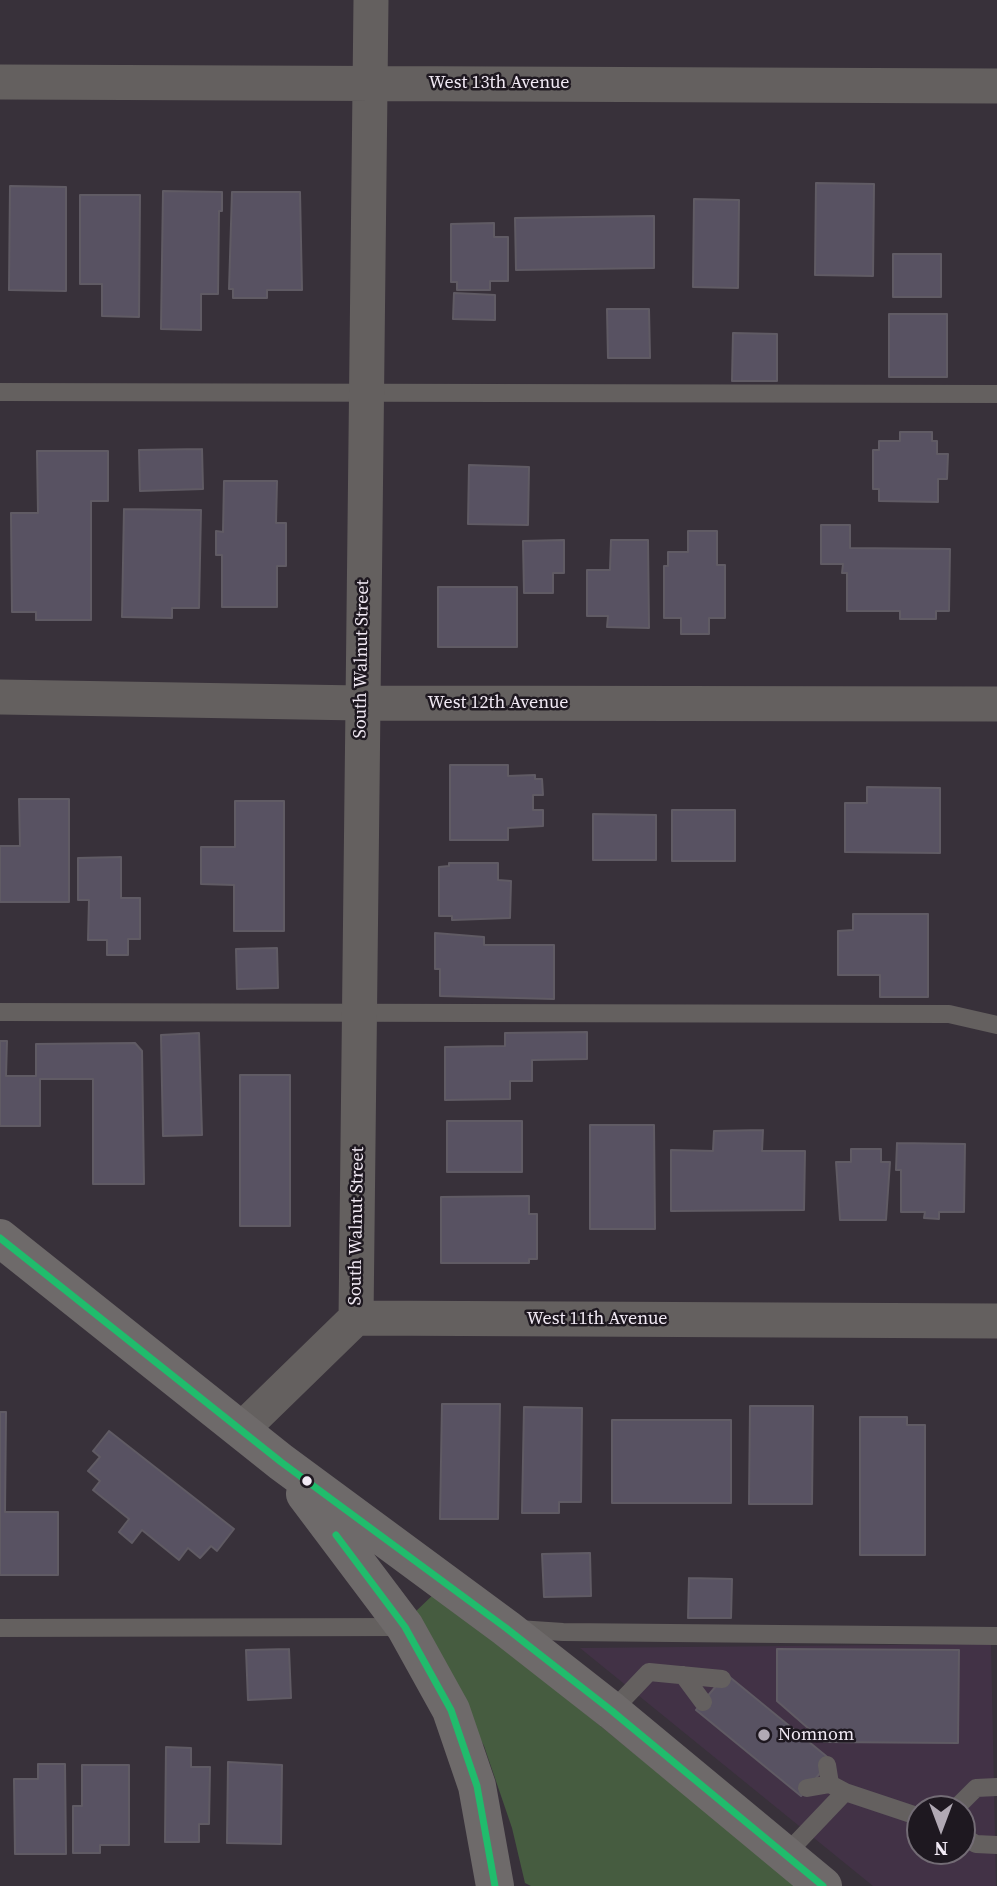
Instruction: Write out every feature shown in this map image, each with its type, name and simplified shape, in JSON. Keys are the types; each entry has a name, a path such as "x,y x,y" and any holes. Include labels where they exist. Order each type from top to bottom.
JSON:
{"main road":[{"path":"0,1238 281,1462 506,1628 612,1711 823,1886"},
{"path":"281,1462 405,1628 450,1710 477,1786 495,1886"}],"street":[{"name":"South Walnut Street","path":"356,1318 360,703 367,391 370,0"},
{"name":"West 13th Avenue","path":"0,82 997,86"},
{"name":"West 12th Avenue","path":"0,697 360,703 997,704"},
{"name":"West 11th Avenue","path":"356,1318 997,1321"},
{"path":"242,1429 356,1318"}],"lane":[{"path":"0,392 997,394"},
{"path":"0,1012 949,1014 997,1025"},
{"path":"0,1628 405,1628"},
{"path":"506,1628 563,1632 997,1636"},
{"path":"612,1711 649,1672 722,1679"},
{"path":"683,1675 704,1702"},
{"path":"827,1765 838,1788"},
{"path":"969,1795 976,1788 997,1787"},
{"path":"807,1788 838,1788 906,1812"},
{"path":"786,1854 838,1788"},
{"path":"976,1844 997,1845"}],"shaded area":[{"path":"991,1644 996,1886 873,1886 580,1648"}],"green space":[{"path":"436,1592 797,1886 531,1886 525,1883 512,1828 484,1746 413,1614"}],"building":[{"path":"816,183 874,184 873,276 815,275"},
{"path":"10,186 66,187 66,291 9,290"},
{"path":"163,191 222,192 222,211 219,211 218,294 201,294 201,330 161,329"},
{"path":"232,192 300,192 302,290 267,290 267,298 233,298 233,289 229,289"},
{"path":"80,195 140,195 139,317 102,316 102,284 80,284"},
{"path":"694,199 739,200 738,288 693,287"},
{"path":"654,216 654,268 516,270 515,218"},
{"path":"494,223 494,237 508,237 508,281 490,281 490,290 457,290 457,282 451,282 451,224"},
{"path":"893,254 941,254 941,297 893,297"},
{"path":"454,293 495,295 495,320 453,319"},
{"path":"607,309 649,309 650,358 608,358"},
{"path":"889,314 947,314 947,377 889,377"},
{"path":"733,333 777,334 777,381 732,381"},
{"path":"900,432 932,432 932,441 937,441 937,454 948,454 947,479 938,479 938,502 879,501 879,489 873,489 873,450 879,450 879,441 900,441"},
{"path":"202,449 203,489 140,491 139,450"},
{"path":"37,451 108,451 108,501 91,501 91,620 36,620 36,612 12,612 11,513 38,513"},
{"path":"469,465 529,467 528,525 468,524"},
{"path":"224,481 277,481 276,523 286,523 286,566 277,566 277,607 222,607 222,555 216,555 216,531 223,532"},
{"path":"124,509 201,510 199,608 172,608 172,618 122,617"},
{"path":"821,525 850,525 850,548 950,549 949,611 936,611 936,619 900,619 900,611 847,611 847,573 842,573 843,564 821,564"},
{"path":"688,531 717,531 717,565 725,565 725,618 709,618 709,634 681,634 681,618 664,618 664,566 668,566 668,552 688,552"},
{"path":"564,540 564,573 553,573 553,593 524,593 523,541"},
{"path":"611,540 648,540 649,628 607,627 608,616 587,616 587,570 610,570"},
{"path":"438,587 517,587 517,647 438,647"},
{"path":"450,765 508,765 508,776 535,775 535,779 542,779 543,795 533,795 533,810 543,810 543,826 508,828 508,840 450,840"},
{"path":"867,787 940,788 940,853 845,852 845,803 867,803"},
{"path":"19,799 69,799 69,902 0,902 0,846 20,846"},
{"path":"235,801 284,801 284,931 234,931 234,885 201,884 201,847 235,847"},
{"path":"672,810 735,810 735,861 672,861"},
{"path":"593,814 656,815 656,860 593,860"},
{"path":"121,857 121,898 140,898 140,939 128,939 128,955 107,955 107,940 88,940 89,900 78,900 78,858"},
{"path":"449,863 498,863 498,880 511,881 510,918 452,920 452,916 439,916 439,867 449,866"},
{"path":"853,914 928,914 928,997 880,997 880,975 838,975 838,931 853,930"},
{"path":"435,933 484,937 484,945 554,945 554,999 440,996 440,969 435,969"},
{"path":"277,948 278,988 237,989 236,949"},
{"path":"587,1032 587,1059 532,1060 532,1081 510,1081 510,1099 445,1100 445,1047 505,1046 505,1033"},
{"path":"199,1033 202,1135 163,1136 161,1035"},
{"path":"0,1041 7,1041 6,1076 36,1076 36,1044 135,1043 142,1051 144,1184 93,1184 93,1079 40,1079 40,1126 0,1126"},
{"path":"240,1075 290,1075 290,1226 240,1226"},
{"path":"447,1121 522,1121 522,1172 447,1172"},
{"path":"590,1125 654,1125 655,1229 590,1229"},
{"path":"763,1130 762,1151 805,1151 804,1210 671,1211 671,1150 713,1151 714,1131"},
{"path":"897,1143 965,1144 964,1212 939,1212 939,1219 924,1218 925,1212 901,1212 901,1170 896,1170"},
{"path":"851,1149 881,1149 881,1162 890,1162 886,1220 840,1220 836,1162 851,1162"},
{"path":"529,1196 529,1214 537,1214 537,1259 529,1259 529,1263 441,1263 441,1197"},
{"path":"442,1404 500,1404 498,1519 440,1519"},
{"path":"750,1406 813,1406 812,1504 749,1504"},
{"path":"524,1407 582,1408 581,1502 559,1502 559,1513 522,1513"},
{"path":"0,1412 6,1412 5,1512 58,1512 58,1575 0,1575"},
{"path":"860,1417 907,1417 907,1425 925,1425 925,1555 860,1555"},
{"path":"612,1420 731,1420 731,1503 612,1503"},
{"path":"109,1431 234,1529 217,1551 211,1546 200,1558 188,1548 179,1560 142,1530 132,1543 119,1532 129,1519 93,1490 100,1481 88,1471 100,1457 93,1451"},
{"path":"590,1553 591,1596 544,1597 542,1554"},
{"path":"689,1578 732,1579 731,1618 688,1618"},
{"path":"289,1649 291,1698 248,1700 246,1650"},
{"path":"777,1649 959,1650 958,1743 824,1742 777,1701"},
{"name":"Nomnom","path":"726,1674 831,1760 801,1796 696,1710"},
{"path":"166,1747 191,1748 191,1767 210,1767 209,1824 199,1824 199,1842 165,1842"},
{"path":"228,1762 282,1765 281,1844 227,1843"},
{"path":"38,1764 65,1764 66,1854 15,1854 14,1779 38,1779"},
{"path":"82,1765 129,1765 129,1845 100,1845 100,1853 73,1853 73,1806 82,1806"}],"transit line":[{"path":"0,1238 281,1462 506,1628 612,1711 823,1886"},
{"path":"336,1535 405,1627 451,1710 477,1786 495,1886"}],"place":[{"name":"Nomnom","path":"764,1735"}]}
